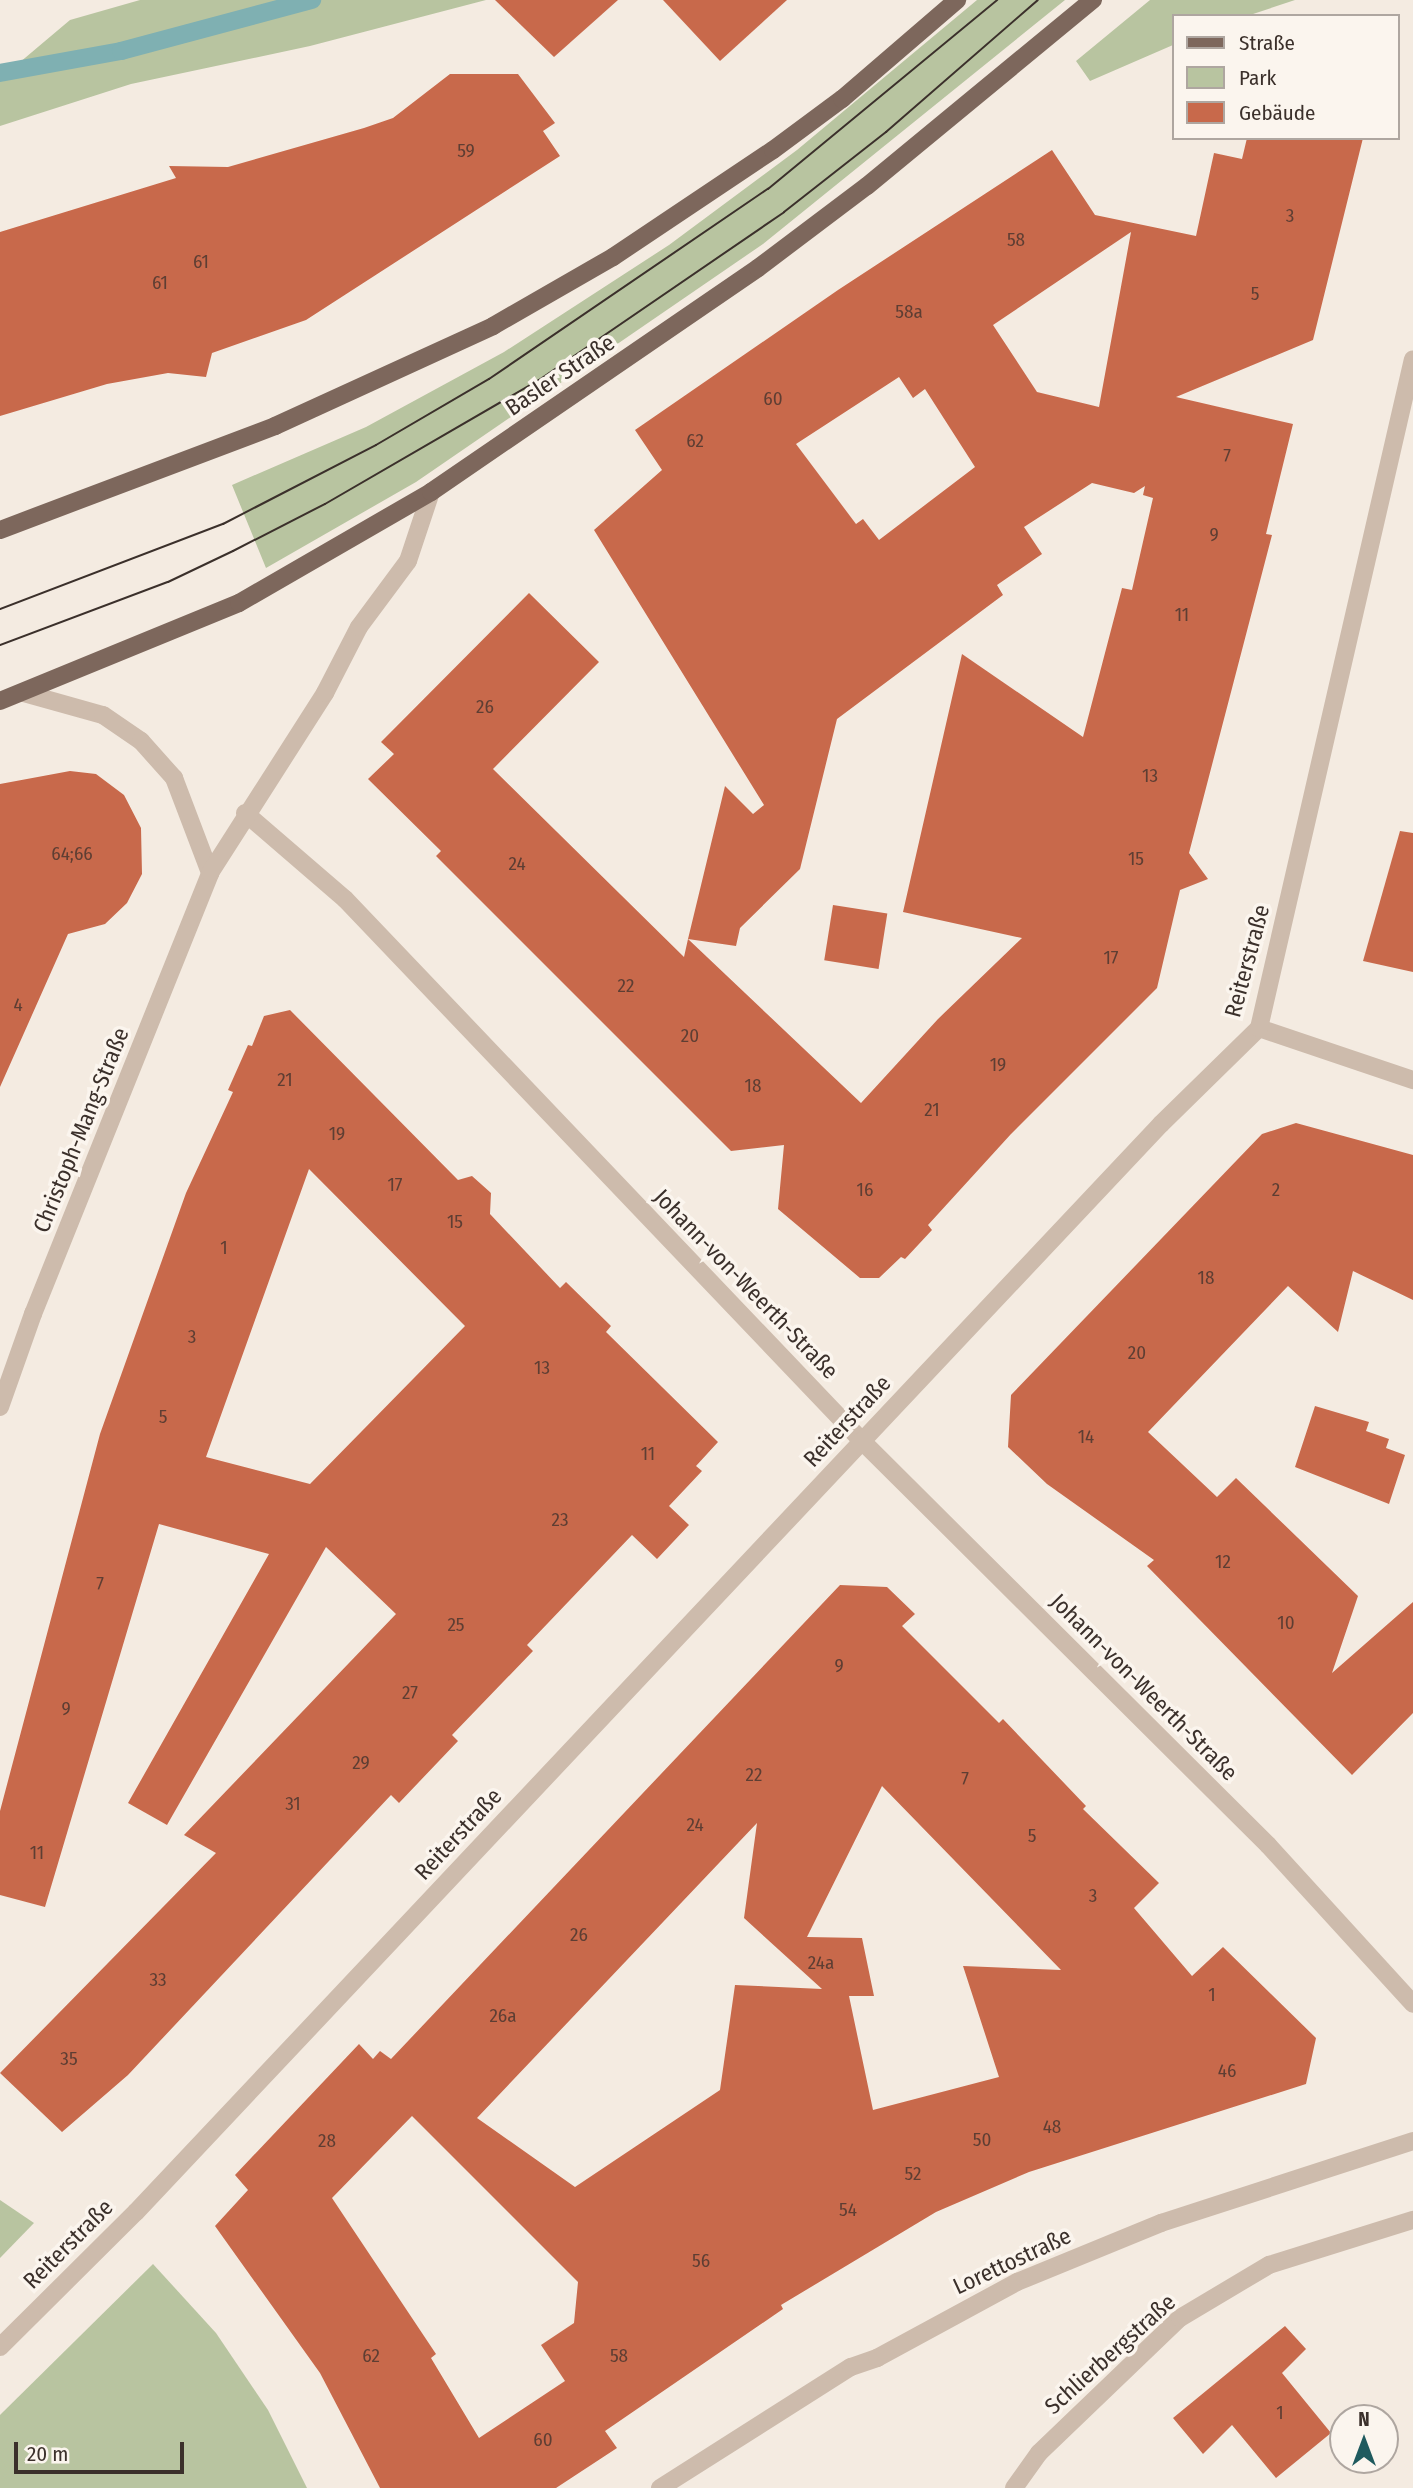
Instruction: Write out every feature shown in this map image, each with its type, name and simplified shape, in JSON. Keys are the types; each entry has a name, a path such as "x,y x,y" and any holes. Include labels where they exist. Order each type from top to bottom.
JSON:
{"main road":[{"path":"0,530 275,426 493,326 613,257 773,150 842,99 957,0"},
{"name":"Basler Straße","path":"0,701 239,603 431,492 758,268 867,186 1093,0"}],"street":[{"name":"Reiterstraße","path":"0,2347 145,2202 1161,1124 1259,1028 1413,359"},
{"name":"Christoph-Mang-Straße","path":"0,1407 33,1314 210,873 245,813 325,693 359,627 408,561 431,492"},
{"path":"24,693 103,715 141,741 174,778 210,873"},
{"name":"Johann-von-Weerth-Straße","path":"245,813 345,899 862,1441 1268,1845 1413,2004"},
{"path":"1259,1028 1413,1080"},
{"name":"Lorettostraße","path":"660,2488 851,2367 1017,2282 1161,2223 1413,2141"},
{"name":"Schlierbergstraße","path":"1014,2488 1039,2453 1180,2318 1269,2265 1413,2220"}],"green space":[{"path":"140,0 486,0 310,46 131,84 0,126 0,79 70,20"},
{"path":"977,0 1065,0 763,244 416,482 266,568 232,485 366,427 504,352 669,245 797,150"},
{"path":"1150,0 1295,0 1253,14 1172,14 1172,45 1090,81 1076,61"},
{"path":"0,2200 34,2223 0,2258"},
{"path":"153,2264 216,2333 268,2410 307,2488 0,2488 0,2415"}],"building":[{"path":"495,0 618,0 554,57"},
{"path":"663,0 787,0 720,61"},
{"path":"450,74 518,74 555,123 543,131 560,156 306,320 212,353 206,377 168,373 107,384 0,416 0,232 176,178 169,166 228,167 393,118"},
{"path":"1247,140 1363,140 1313,340 1176,397 1293,424 1266,534 1272,535 1189,853 1208,879 1180,890 1157,988 1011,1134 928,1225 932,1230 905,1259 901,1257 879,1278 860,1278 778,1209 784,1145 731,1151 436,856 441,851 368,779 394,754 381,742 529,593 599,662 493,769 684,957 688,939 725,786 753,814 764,805 594,530 662,470 635,430 838,290 1052,150 1095,215 1196,236 1214,153 1242,159","holes":["1131,232 1099,407 1037,392 993,325","899,377 913,398 925,389 975,467 879,540 863,519 856,524 796,444","1092,483 1134,493 1145,486 1143,495 1153,498 1132,590 1122,588 1083,737 962,654 903,912 1022,938 938,1019 861,1103 688,939 736,946 740,928 800,869 837,719 1003,595 997,585 1042,554 1024,527"]},
{"path":"70,771 96,774 124,795 141,828 142,874 127,903 105,924 68,934 0,1087 0,784"},
{"path":"1400,831 1413,833 1413,972 1363,961"},
{"path":"833,905 887,914 879,969 824,960"},
{"path":"290,1010 458,1180 472,1176 491,1193 490,1214 560,1288 566,1282 611,1326 606,1332 718,1442 696,1466 702,1471 669,1506 689,1525 657,1559 632,1535 527,1645 533,1651 452,1735 458,1741 399,1803 391,1795 128,2075 62,2132 0,2073 216,1853 184,1835 396,1614 326,1547 167,1825 128,1803 269,1554 159,1524 45,1907 0,1895 0,1811 100,1434 186,1193 233,1092 228,1090 248,1045 252,1046 264,1016","holes":["309,1169 465,1326 310,1484 206,1457"]},
{"path":"1296,1123 1413,1155 1413,1300 1353,1271 1338,1332 1288,1286 1148,1432 1217,1497 1236,1478 1358,1596 1332,1673 1413,1602 1413,1713 1352,1775 1147,1566 1154,1560 1047,1484 1008,1447 1011,1395 1262,1134"},
{"path":"1315,1406 1369,1422 1366,1431 1389,1439 1386,1448 1405,1455 1389,1504 1295,1467"},
{"path":"840,1585 887,1587 915,1614 902,1626 999,1723 1003,1719 1086,1806 1083,1809 1159,1883 1134,1908 1192,1976 1223,1947 1316,2038 1306,2084 1029,2172 936,2212 781,2305 783,2309 605,2431 617,2448 556,2488 380,2488 320,2373 215,2226 248,2190 235,2175 359,2044 373,2059 380,2051 391,2059","holes":["882,1786 1061,1970 963,1966 999,2077 873,2110 849,1996 874,1996 862,1938 807,1937","757,1823 744,1918 822,1989 735,1985 720,2090 575,2187 477,2118","412,2116 578,2282 574,2323 541,2345 565,2381 479,2438 431,2358 436,2354 332,2198"]},
{"path":"1285,2326 1306,2349 1282,2373 1329,2431 1329,2435 1276,2478 1232,2425 1203,2454 1173,2418"}],"waterway":[{"path":"0,73 121,51 312,0"}],"tram line":[{"path":"0,609 223,524 376,445 489,379 768,189 997,0"},
{"path":"0,645 168,582 233,551 325,504 539,380 784,212 886,132 1038,0"}]}
